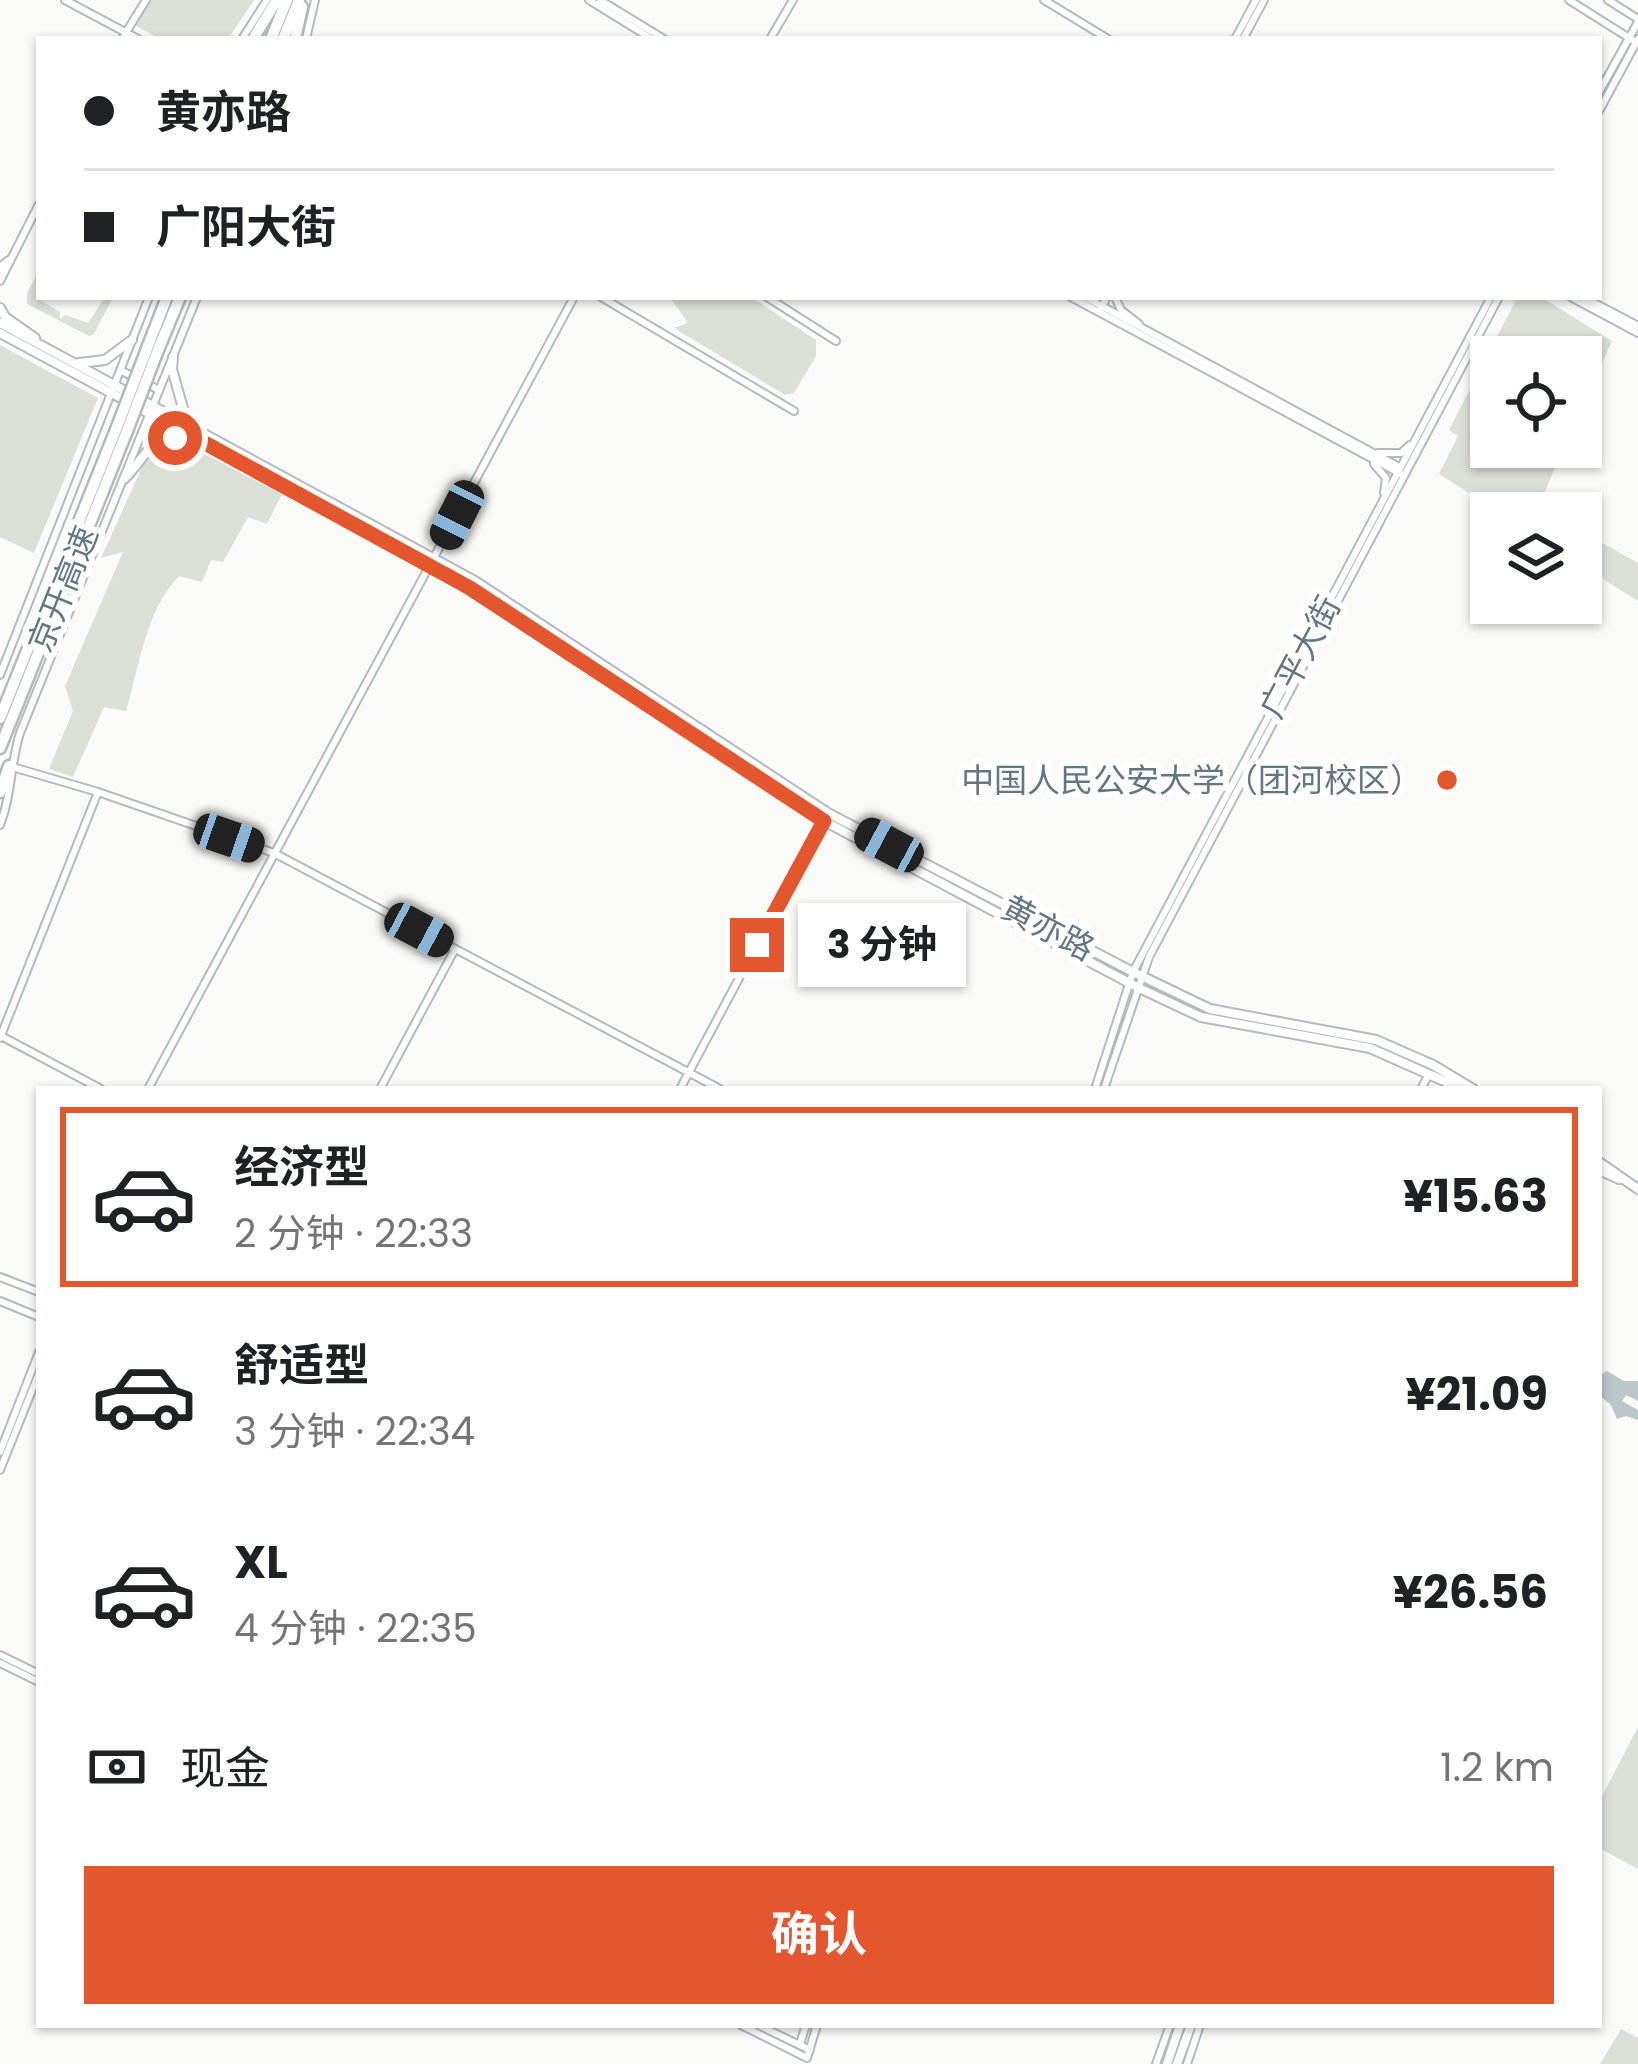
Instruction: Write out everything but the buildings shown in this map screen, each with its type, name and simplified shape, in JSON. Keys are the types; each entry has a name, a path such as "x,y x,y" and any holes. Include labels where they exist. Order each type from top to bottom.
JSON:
{"highway":[{"path":"255,36 277,0"},
{"path":"273,36 287,0"},
{"path":"284,36 301,0"},
{"path":"296,36 301,0"},
{"path":"122,429 166,300"},
{"path":"153,348 178,300"},
{"name":"京开高速","path":"0,718 122,429"},
{"name":"京开高速","path":"0,748 122,429"},
{"path":"0,792 9,766"}],"main road":[{"path":"0,268 9,261"},
{"path":"0,308 40,344"},
{"path":"0,323 114,388"},
{"path":"3,336 153,409"},
{"path":"77,363 105,360 132,340"},
{"path":"172,357 179,405 191,425"},
{"name":"黄亦路","path":"153,409 203,442 433,561"},
{"name":"黄亦路","path":"153,409 191,425 433,561 826,817 1132,985 1201,1017 1348,1043 1447,1080"},
{"path":"124,479 156,442 175,438 203,442"},
{"name":"黄亦路","path":"826,817 1210,1009 1352,1034 1447,1080"},
{"path":"1602,1168 1638,1189"},
{"path":"1167,2064 1179,2028"},
{"path":"1177,2064 1190,2028"}],"street":[{"path":"65,0 124,36 146,0"},
{"path":"244,36 267,0"},
{"path":"308,36 315,0"},
{"path":"589,0 647,36"},
{"path":"600,0 659,36"},
{"path":"772,36 793,0"},
{"path":"1044,0 1103,36"},
{"path":"1241,36 1260,0"},
{"path":"1569,0 1635,40"},
{"path":"1602,105 1635,40 1638,21 1607,0"},
{"path":"1602,88 1635,40"},
{"path":"0,281 36,210"},
{"path":"0,675 148,300"},
{"path":"0,825 11,790 9,766 196,300"},
{"path":"150,1086 572,300"},
{"path":"606,300 794,411"},
{"path":"772,300 836,341"},
{"path":"1113,300 1145,331"},
{"name":"广平大街","path":"1101,1086 1136,974 1493,300"},
{"name":"广平大街","path":"1136,974 1493,300"},
{"path":"1577,300 1638,329"},
{"path":"1587,300 1638,329"},
{"path":"1096,306 1403,472"},
{"path":"1096,306 1403,472"},
{"path":"120,370 160,391"},
{"path":"106,409 146,429"},
{"path":"1370,451 1400,453 1419,433"},
{"path":"1352,448 1383,472 1386,488 1381,505"},
{"path":"9,766 274,854 714,1086"},
{"path":"95,1086 0,1037 98,792"},
{"path":"681,1086 826,817"},
{"path":"382,1086 455,949"},
{"path":"0,1277 36,1291"},
{"path":"0,1301 36,1316"},
{"path":"0,1452 36,1360"},
{"path":"0,1470 36,1380"},
{"path":"0,1659 36,1677"},
{"path":"748,2028 809,2054 816,2028"},
{"path":"763,2028 798,2049"},
{"path":"798,2049 805,2028"},
{"path":"1156,2064 1169,2028"},
{"path":"1187,2064 1199,2028"}],"shaded area":[{"path":"146,0 254,0 230,36 155,36 131,23"},
{"path":"36,276 36,300 60,312 60,319 65,315 88,323 103,300 111,300 89,336 27,304"},
{"path":"672,300 756,300 816,340 816,356 794,393 785,395 674,328 688,323"},
{"path":"1516,300 1546,300 1612,341 1602,363 1602,336 1497,336"},
{"path":"0,345 98,398 34,553 0,537"},
{"path":"1470,389 1470,468 1555,468 1545,492 1470,494 1439,474 1458,436 1449,430"},
{"path":"175,439 282,494 267,524 248,517 223,562 211,560 202,582 179,576 151,622 126,711 104,707 73,777 49,769 73,711 65,686 123,552 101,558 148,454"},
{"path":"1602,543 1638,563 1638,601 1602,578"},
{"path":"1607,1371 1624,1381 1638,1381 1638,1401 1626,1395 1622,1401 1638,1410 1638,1420 1617,1419 1602,1398 1602,1374"},
{"path":"1638,1727 1638,1869 1602,1850 1602,1796"},
{"path":"1621,2029 1638,2038 1638,2064 1600,2064"}],"place":[{"name":"中国人民公安大学（团河校区）","path":"1447,780"}],"route":[{"path":"175,438 203,442 470,588 824,821 757,945"}]}
